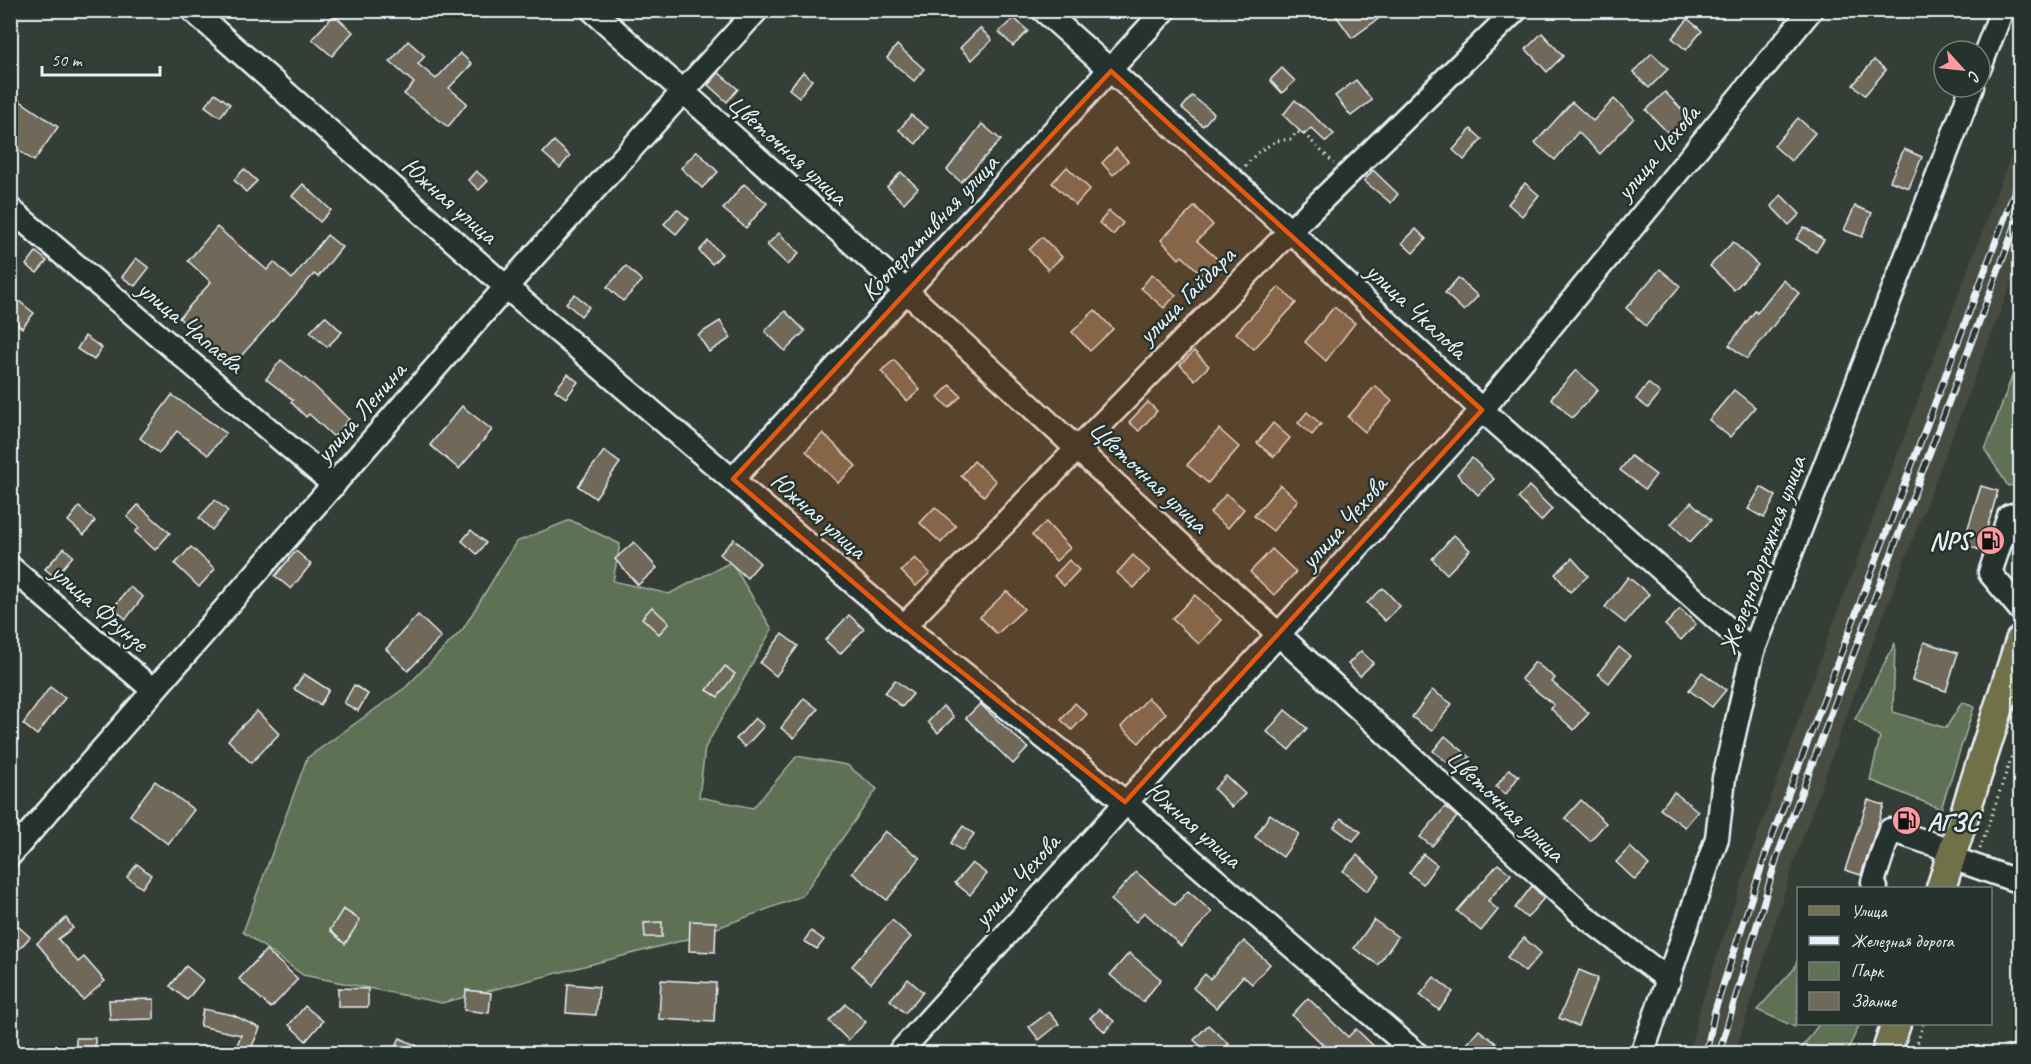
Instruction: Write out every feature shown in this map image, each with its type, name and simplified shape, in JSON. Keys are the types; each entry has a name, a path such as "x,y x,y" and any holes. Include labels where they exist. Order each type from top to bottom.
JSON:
{"main road":[{"path":"1942,887 1963,862 2016,671 2020,641"},
{"path":"1886,1053 1895,1025"}],"street":[{"name":"Южная улица","path":"192,10 506,287 904,626 1125,802 1417,1053"},
{"name":"Цветочная улица","path":"592,10 908,293 1583,915 1669,981"},
{"name":"улица Ленина","path":"10,855 506,287 758,10"},
{"name":"улица Чкалова","path":"1042,10 1290,231 1482,410 1753,651"},
{"name":"Кооперативная улица","path":"733,479 908,293 1165,10"},
{"name":"улица Гайдара","path":"904,626 1076,447 1290,231 1516,10"},
{"name":"улица Чехова","path":"898,1053 1482,410 1811,10"},
{"path":"1990,39 2000,12"},
{"name":"Железнодорожная улица","path":"1642,1053 1669,981 1717,837 1724,778 1753,651 1967,99"},
{"name":"улица Чапаева","path":"10,209 334,485"},
{"path":"2020,513 2009,516 1990,573 2020,609"},
{"name":"улица Фрунзе","path":"10,567 153,690"},
{"path":"1876,887 1873,882 1890,830 1939,846 1963,862 2020,882"}],"path":[{"path":"1243,168 1257,153 1276,141 1292,140 1296,132 1305,134 1334,162"},
{"path":"1963,862 2020,732"},
{"path":"1914,1053 1922,1025"}],"highlighted area":[{"path":"1111,71 1482,410 1125,802 904,626 733,479"}],"shaded area":[{"path":"2020,132 2020,260 1871,648 1793,865 1735,1053 1689,1053 1700,1008 1753,848 1831,629"}],"green space":[{"path":"2020,355 2020,484 2008,486 1985,450"},
{"path":"570,520 620,544 613,581 669,594 731,562 772,629 705,748 699,797 753,808 797,756 847,765 877,789 802,896 688,939 442,1003 303,975 243,932 307,758 406,687 463,629 516,542"},
{"path":"1895,643 1893,712 1946,728 1962,702 1974,707 1941,809 1870,780 1880,737 1855,719"},
{"path":"1797,961 1795,1027 1757,1010 1794,969"},
{"path":"1818,1025 1860,1025 1846,1053 1798,1053"}],"building":[{"path":"1332,10 1371,10 1378,19 1352,38"},
{"path":"334,15 353,32 332,56 312,39"},
{"path":"1014,18 1028,31 1013,46 999,32"},
{"path":"1688,19 1702,31 1686,50 1672,38"},
{"path":"980,28 992,40 972,60 960,48"},
{"path":"1542,33 1563,56 1547,72 1526,49"},
{"path":"408,41 425,56 418,64 436,79 460,53 472,64 449,88 467,103 448,127 404,94 414,83 390,62"},
{"path":"897,45 924,69 914,81 887,58"},
{"path":"1652,53 1668,69 1649,88 1633,72"},
{"path":"1874,60 1886,70 1865,95 1853,85"},
{"path":"1282,68 1295,81 1282,93 1270,80"},
{"path":"803,72 812,80 799,97 789,89"},
{"path":"719,73 738,89 727,102 708,85"},
{"path":"1356,80 1372,100 1351,116 1335,96"},
{"path":"1665,92 1689,117 1670,135 1646,110"},
{"path":"215,93 230,104 220,117 205,106"},
{"path":"10,94 58,127 34,161 10,144"},
{"path":"1192,96 1214,113 1203,126 1182,108"},
{"path":"1614,99 1634,118 1600,154 1578,132 1555,160 1535,143 1572,102 1593,121"},
{"path":"1295,100 1334,134 1326,142 1311,128 1304,135 1283,115"},
{"path":"911,115 928,128 916,144 899,130"},
{"path":"1798,118 1815,133 1791,161 1774,146"},
{"path":"982,124 1001,140 961,182 947,170"},
{"path":"1471,129 1482,139 1464,160 1453,150"},
{"path":"554,141 570,156 560,168 543,153"},
{"path":"1116,148 1128,161 1113,175 1102,163"},
{"path":"1904,149 1922,157 1909,188 1890,181"},
{"path":"697,151 718,172 702,188 681,168"},
{"path":"1067,167 1090,189 1076,205 1052,183"},
{"path":"244,169 257,181 246,192 234,180"},
{"path":"1373,170 1398,194 1391,203 1364,181"},
{"path":"476,171 488,181 479,190 468,180"},
{"path":"901,172 918,188 904,203 887,187"},
{"path":"1525,183 1539,195 1522,216 1508,204"},
{"path":"303,184 331,210 320,222 292,196"},
{"path":"744,184 767,203 746,228 723,209"},
{"path":"1781,195 1800,214 1789,225 1771,206"},
{"path":"1195,206 1213,225 1197,241 1223,264 1208,280 1182,256 1179,259 1161,240"},
{"path":"1855,206 1872,213 1862,237 1844,230"},
{"path":"677,209 689,219 676,234 664,224"},
{"path":"1109,211 1123,223 1113,235 1099,223"},
{"path":"217,227 267,270 274,262 292,279 327,235 342,247 318,277 314,274 233,365 179,318 211,282 188,261"},
{"path":"1804,227 1824,240 1816,252 1796,239"},
{"path":"1416,229 1426,239 1413,253 1402,243"},
{"path":"779,233 799,253 788,265 767,245"},
{"path":"1042,237 1062,257 1048,270 1029,250"},
{"path":"708,241 722,254 712,264 699,251"},
{"path":"1733,242 1758,265 1734,290 1710,266"},
{"path":"36,252 47,261 37,273 26,265"},
{"path":"136,258 149,268 135,286 122,277"},
{"path":"626,266 642,281 623,301 607,287"},
{"path":"1660,269 1680,286 1646,326 1626,308"},
{"path":"1152,274 1176,295 1164,308 1141,288"},
{"path":"1458,278 1478,296 1464,311 1445,293"},
{"path":"1783,280 1799,293 1747,359 1729,345"},
{"path":"1279,287 1296,303 1254,349 1236,333"},
{"path":"10,294 34,313 22,328 10,318"},
{"path":"575,294 589,307 581,316 566,303"},
{"path":"1334,307 1355,323 1326,361 1305,342"},
{"path":"1095,310 1113,329 1090,351 1072,332"},
{"path":"785,311 805,331 785,351 765,331"},
{"path":"325,316 342,332 327,347 310,332"},
{"path":"720,321 731,338 709,352 698,335"},
{"path":"85,336 102,348 94,360 77,349"},
{"path":"1194,351 1209,366 1195,380 1180,365"},
{"path":"281,360 313,385 349,419 334,437 309,414 306,417 291,402 293,400 266,379"},
{"path":"894,360 920,390 907,401 881,371"},
{"path":"1576,370 1598,390 1572,418 1551,398"},
{"path":"568,374 578,382 566,398 555,390"},
{"path":"1648,383 1660,393 1648,408 1636,399"},
{"path":"950,385 961,396 949,408 938,397"},
{"path":"1375,386 1392,401 1365,432 1348,417"},
{"path":"1734,390 1755,407 1730,437 1709,420"},
{"path":"172,395 226,433 208,455 177,431 159,453 140,438"},
{"path":"1148,402 1157,411 1139,431 1129,422"},
{"path":"462,406 492,430 459,469 430,445"},
{"path":"1307,412 1321,424 1312,435 1298,423"},
{"path":"1273,423 1290,438 1274,457 1257,443"},
{"path":"1219,429 1239,447 1208,483 1187,465"},
{"path":"823,433 856,466 838,483 806,451"},
{"path":"604,451 620,463 595,498 578,486"},
{"path":"1631,456 1656,475 1645,489 1620,470"},
{"path":"1472,458 1494,479 1478,495 1457,474"},
{"path":"974,461 996,481 984,496 961,476"},
{"path":"1280,485 1298,500 1273,531 1254,516"},
{"path":"1529,486 1552,509 1541,521 1518,498"},
{"path":"1981,486 1998,491 1987,528 1991,529 1983,551 1963,544"},
{"path":"1761,487 1776,496 1764,518 1748,509"},
{"path":"1226,494 1244,509 1228,528 1210,513"},
{"path":"215,500 228,511 212,530 199,518"},
{"path":"1691,502 1711,520 1690,542 1671,524"},
{"path":"138,505 170,533 155,550 135,532 139,528 127,517"},
{"path":"79,507 95,521 84,535 68,521"},
{"path":"935,507 956,526 941,543 920,523"},
{"path":"1046,522 1070,548 1056,561 1032,535"},
{"path":"471,530 486,543 477,554 462,541"},
{"path":"1454,535 1470,550 1447,574 1432,559"},
{"path":"734,539 760,563 747,578 720,554"},
{"path":"634,542 657,568 638,585 615,559"},
{"path":"191,547 215,569 199,587 175,564"},
{"path":"64,548 73,556 55,577 45,569"},
{"path":"1272,549 1296,572 1274,595 1250,572"},
{"path":"296,551 311,564 291,589 275,576"},
{"path":"1133,555 1150,571 1134,588 1117,573"},
{"path":"915,558 930,573 916,586 901,571"},
{"path":"1572,558 1588,576 1570,592 1555,574"},
{"path":"1069,560 1079,570 1064,586 1054,576"},
{"path":"1628,577 1649,594 1625,623 1605,607"},
{"path":"130,587 143,597 126,619 113,608"},
{"path":"1383,588 1400,606 1385,621 1367,603"},
{"path":"1007,591 1024,609 997,634 980,617"},
{"path":"1195,595 1221,620 1199,644 1172,619"},
{"path":"652,607 669,623 659,634 642,618"},
{"path":"1680,609 1696,624 1681,640 1665,625"},
{"path":"418,615 441,637 408,671 386,649"},
{"path":"849,615 864,629 840,654 825,640"},
{"path":"782,634 798,646 776,676 760,663"},
{"path":"1924,642 1958,653 1946,691 1912,680"},
{"path":"1619,647 1630,656 1609,683 1598,674"},
{"path":"1361,651 1373,663 1360,676 1348,664"},
{"path":"1535,662 1555,678 1552,682 1589,713 1574,730 1551,709 1554,705 1521,679"},
{"path":"725,666 735,674 718,697 707,690"},
{"path":"1702,672 1726,690 1712,707 1689,690"},
{"path":"304,674 329,690 320,705 294,689"},
{"path":"895,680 913,694 902,707 885,693"},
{"path":"354,685 368,694 358,711 344,703"},
{"path":"50,687 65,698 37,735 23,724"},
{"path":"1432,690 1452,704 1432,731 1412,717"},
{"path":"804,698 818,709 794,738 781,728"},
{"path":"1148,698 1166,713 1139,743 1121,727"},
{"path":"1075,703 1087,714 1072,730 1061,720"},
{"path":"980,704 1028,748 1013,764 966,718"},
{"path":"943,706 954,717 938,733 928,722"},
{"path":"1285,710 1307,728 1289,750 1267,732"},
{"path":"257,711 279,734 251,763 228,740"},
{"path":"755,718 764,726 745,747 736,739"},
{"path":"1445,736 1470,757 1458,771 1433,751"},
{"path":"1509,769 1519,776 1506,794 1496,787"},
{"path":"1226,776 1245,794 1232,807 1214,789"},
{"path":"155,781 194,810 168,844 130,815"},
{"path":"1674,792 1698,811 1685,827 1660,809"},
{"path":"1581,800 1606,823 1590,841 1565,818"},
{"path":"1868,800 1884,805 1861,875 1845,870"},
{"path":"1445,807 1457,817 1432,846 1420,837"},
{"path":"1270,814 1299,834 1283,857 1255,837"},
{"path":"1341,818 1361,832 1353,841 1334,827"},
{"path":"963,826 974,834 962,851 951,843"},
{"path":"885,831 920,858 887,900 852,873"},
{"path":"1630,847 1649,865 1635,880 1616,862"},
{"path":"1423,854 1437,865 1423,884 1409,873"},
{"path":"1357,855 1380,876 1367,891 1343,871"},
{"path":"972,863 987,874 970,895 955,883"},
{"path":"137,864 151,875 142,888 127,877"},
{"path":"1498,864 1511,874 1488,901 1498,910 1481,931 1457,911"},
{"path":"1136,872 1175,905 1188,891 1212,912 1181,946 1144,912 1136,922 1111,900"},
{"path":"1532,886 1544,898 1527,918 1515,908"},
{"path":"343,909 360,920 345,944 330,930"},
{"path":"66,918 73,928 58,939 78,962 84,957 105,981 83,1000 37,943"},
{"path":"10,919 30,937 10,959"},
{"path":"892,920 911,937 871,983 852,966"},
{"path":"1374,920 1398,937 1378,965 1354,948"},
{"path":"690,921 716,922 715,952 689,951"},
{"path":"662,922 662,937 645,937 644,923"},
{"path":"811,931 824,940 817,949 804,941"},
{"path":"1524,938 1541,953 1525,972 1507,957"},
{"path":"1244,941 1270,964 1252,984 1243,976 1216,1008 1193,988 1205,974 1210,979"},
{"path":"266,950 298,979 271,1008 239,979"},
{"path":"1129,953 1161,979 1143,1002 1110,975"},
{"path":"186,966 203,980 187,1000 170,986"},
{"path":"1579,970 1598,978 1578,1026 1559,1018"},
{"path":"1434,977 1453,992 1439,1010 1420,995"},
{"path":"908,979 923,992 905,1013 890,1000"},
{"path":"661,980 716,983 714,1022 659,1019"},
{"path":"568,984 599,987 596,1015 566,1013"},
{"path":"338,988 368,989 368,1007 338,1007"},
{"path":"466,990 491,993 489,1013 464,1010"},
{"path":"1308,998 1348,1037 1356,1029 1381,1053 1332,1053 1292,1015"},
{"path":"154,999 154,1019 110,1020 109,1000"},
{"path":"846,1004 866,1022 848,1040 829,1021"},
{"path":"305,1006 323,1021 306,1041 289,1025"},
{"path":"203,1009 233,1015 260,1028 249,1053 234,1053 241,1035 200,1026"},
{"path":"1099,1009 1114,1021 1105,1032 1090,1018"},
{"path":"1049,1012 1059,1024 1039,1040 1029,1027"},
{"path":"1208,1025 1229,1044 1220,1053 1208,1053 1194,1040"},
{"path":"1479,1030 1496,1043 1487,1053 1475,1053 1465,1046"},
{"path":"76,1038 95,1038 95,1053 76,1053"},
{"path":"400,1038 432,1053 392,1053"}],"railway":[{"path":"1706,1054 1715,1010 1766,853 2020,177"},
{"path":"1719,1054 1777,857 2020,213"}],"place":[{"name":"NPS","path":"1991,541"},
{"name":"АГЗС","path":"1906,821"}]}
